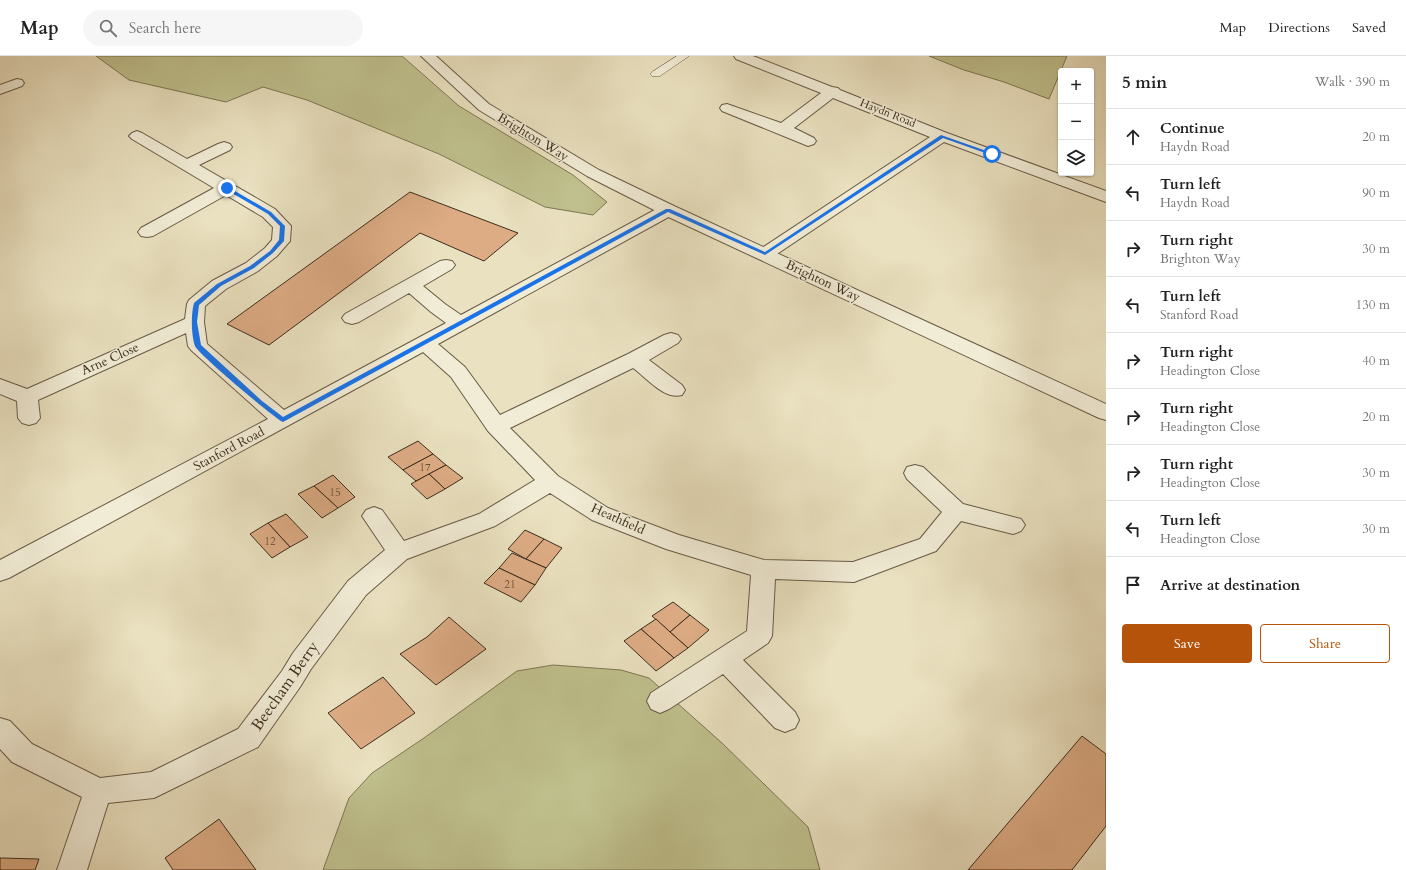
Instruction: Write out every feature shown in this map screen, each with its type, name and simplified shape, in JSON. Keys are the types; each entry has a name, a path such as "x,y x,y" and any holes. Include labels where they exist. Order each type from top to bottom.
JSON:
{"street":[{"name":"Brighton Way","path":"428,56 484,107 594,173 668,210 1106,413"},
{"name":"Haydn Road","path":"741,56 833,91 942,136 1106,197"},
{"path":"0,90 17,83"},
{"path":"783,129 833,91"},
{"path":"727,108 783,129 808,141"},
{"path":"137,136 269,213 282,226 281,241 271,252 252,267 219,285 196,304 194,322 198,346 260,402 283,420"},
{"path":"765,254 942,136"},
{"path":"187,165 224,147"},
{"path":"147,232 227,188"},
{"name":"Stanford Road","path":"0,571 283,420 668,210"},
{"path":"352,318 446,265"},
{"path":"411,285 438,308 460,323"},
{"name":"Arne Close","path":"27,397 194,322"},
{"path":"496,426 635,359 671,339"},
{"name":"Heathfield","path":"424,343 458,372 496,426 550,482 600,514 674,543 764,569 854,572 928,545 956,511"},
{"path":"635,359 675,390"},
{"path":"0,386 27,397 29,418"},
{"path":"915,473 956,511 1013,525"},
{"name":"Beecham Berry","path":"98,791 154,785 248,738 302,661 357,588 399,552 487,520 550,482"},
{"path":"374,516 399,552"},
{"path":"660,701 759,636 764,569"},
{"path":"725,659 785,720"},
{"path":"0,730 22,753 98,791 72,870"}],"lane":[{"path":"656,74 684,56"}],"green space":[{"path":"96,56 402,56 459,106 573,175 607,202 593,215 545,207 439,154 307,100 263,87 226,102 129,80"},
{"path":"929,56 1067,56 1062,68 1058,68 1058,78 1049,99 1004,82 964,70"},
{"path":"553,665 621,670 649,678 722,743 808,827 820,870 323,870 349,798 372,773 424,738 517,671"}],"building":[{"path":"410,192 518,233 484,261 420,233 269,345 227,324"},
{"path":"418,441 433,454 403,470 388,457"},
{"path":"433,454 446,465 416,481 403,470"},
{"path":"446,465 463,478 445,489 429,474"},
{"path":"429,474 445,489 427,499 411,484"},
{"path":"333,475 355,497 338,508 314,486"},
{"path":"314,486 338,508 322,518 298,494"},
{"path":"286,514 308,537 290,547 268,523"},
{"path":"268,523 290,547 272,558 250,534"},
{"path":"525,530 544,539 526,559 508,549"},
{"path":"544,539 562,548 546,568 526,559"},
{"path":"512,553 546,568 535,585 499,568"},
{"path":"499,568 535,585 521,602 484,583"},
{"path":"673,602 690,615 670,632 652,616"},
{"path":"690,615 709,630 688,648 670,632"},
{"path":"449,617 486,649 436,685 400,654 427,637"},
{"path":"656,619 688,648 674,658 641,629"},
{"path":"641,629 674,658 656,671 624,641"},
{"path":"383,677 415,713 361,749 328,713"},
{"path":"1082,736 1106,754 1106,826 1072,870 968,870"},
{"path":"219,819 256,870 173,870 165,858"},
{"path":"0,858 39,859 35,870 0,870"}],"route":[{"path":"227,188 269,213 282,226 281,241 271,252 252,267 219,285 196,304 194,322 198,346 260,402 283,420 668,210 765,254 942,136 992,154"}]}
